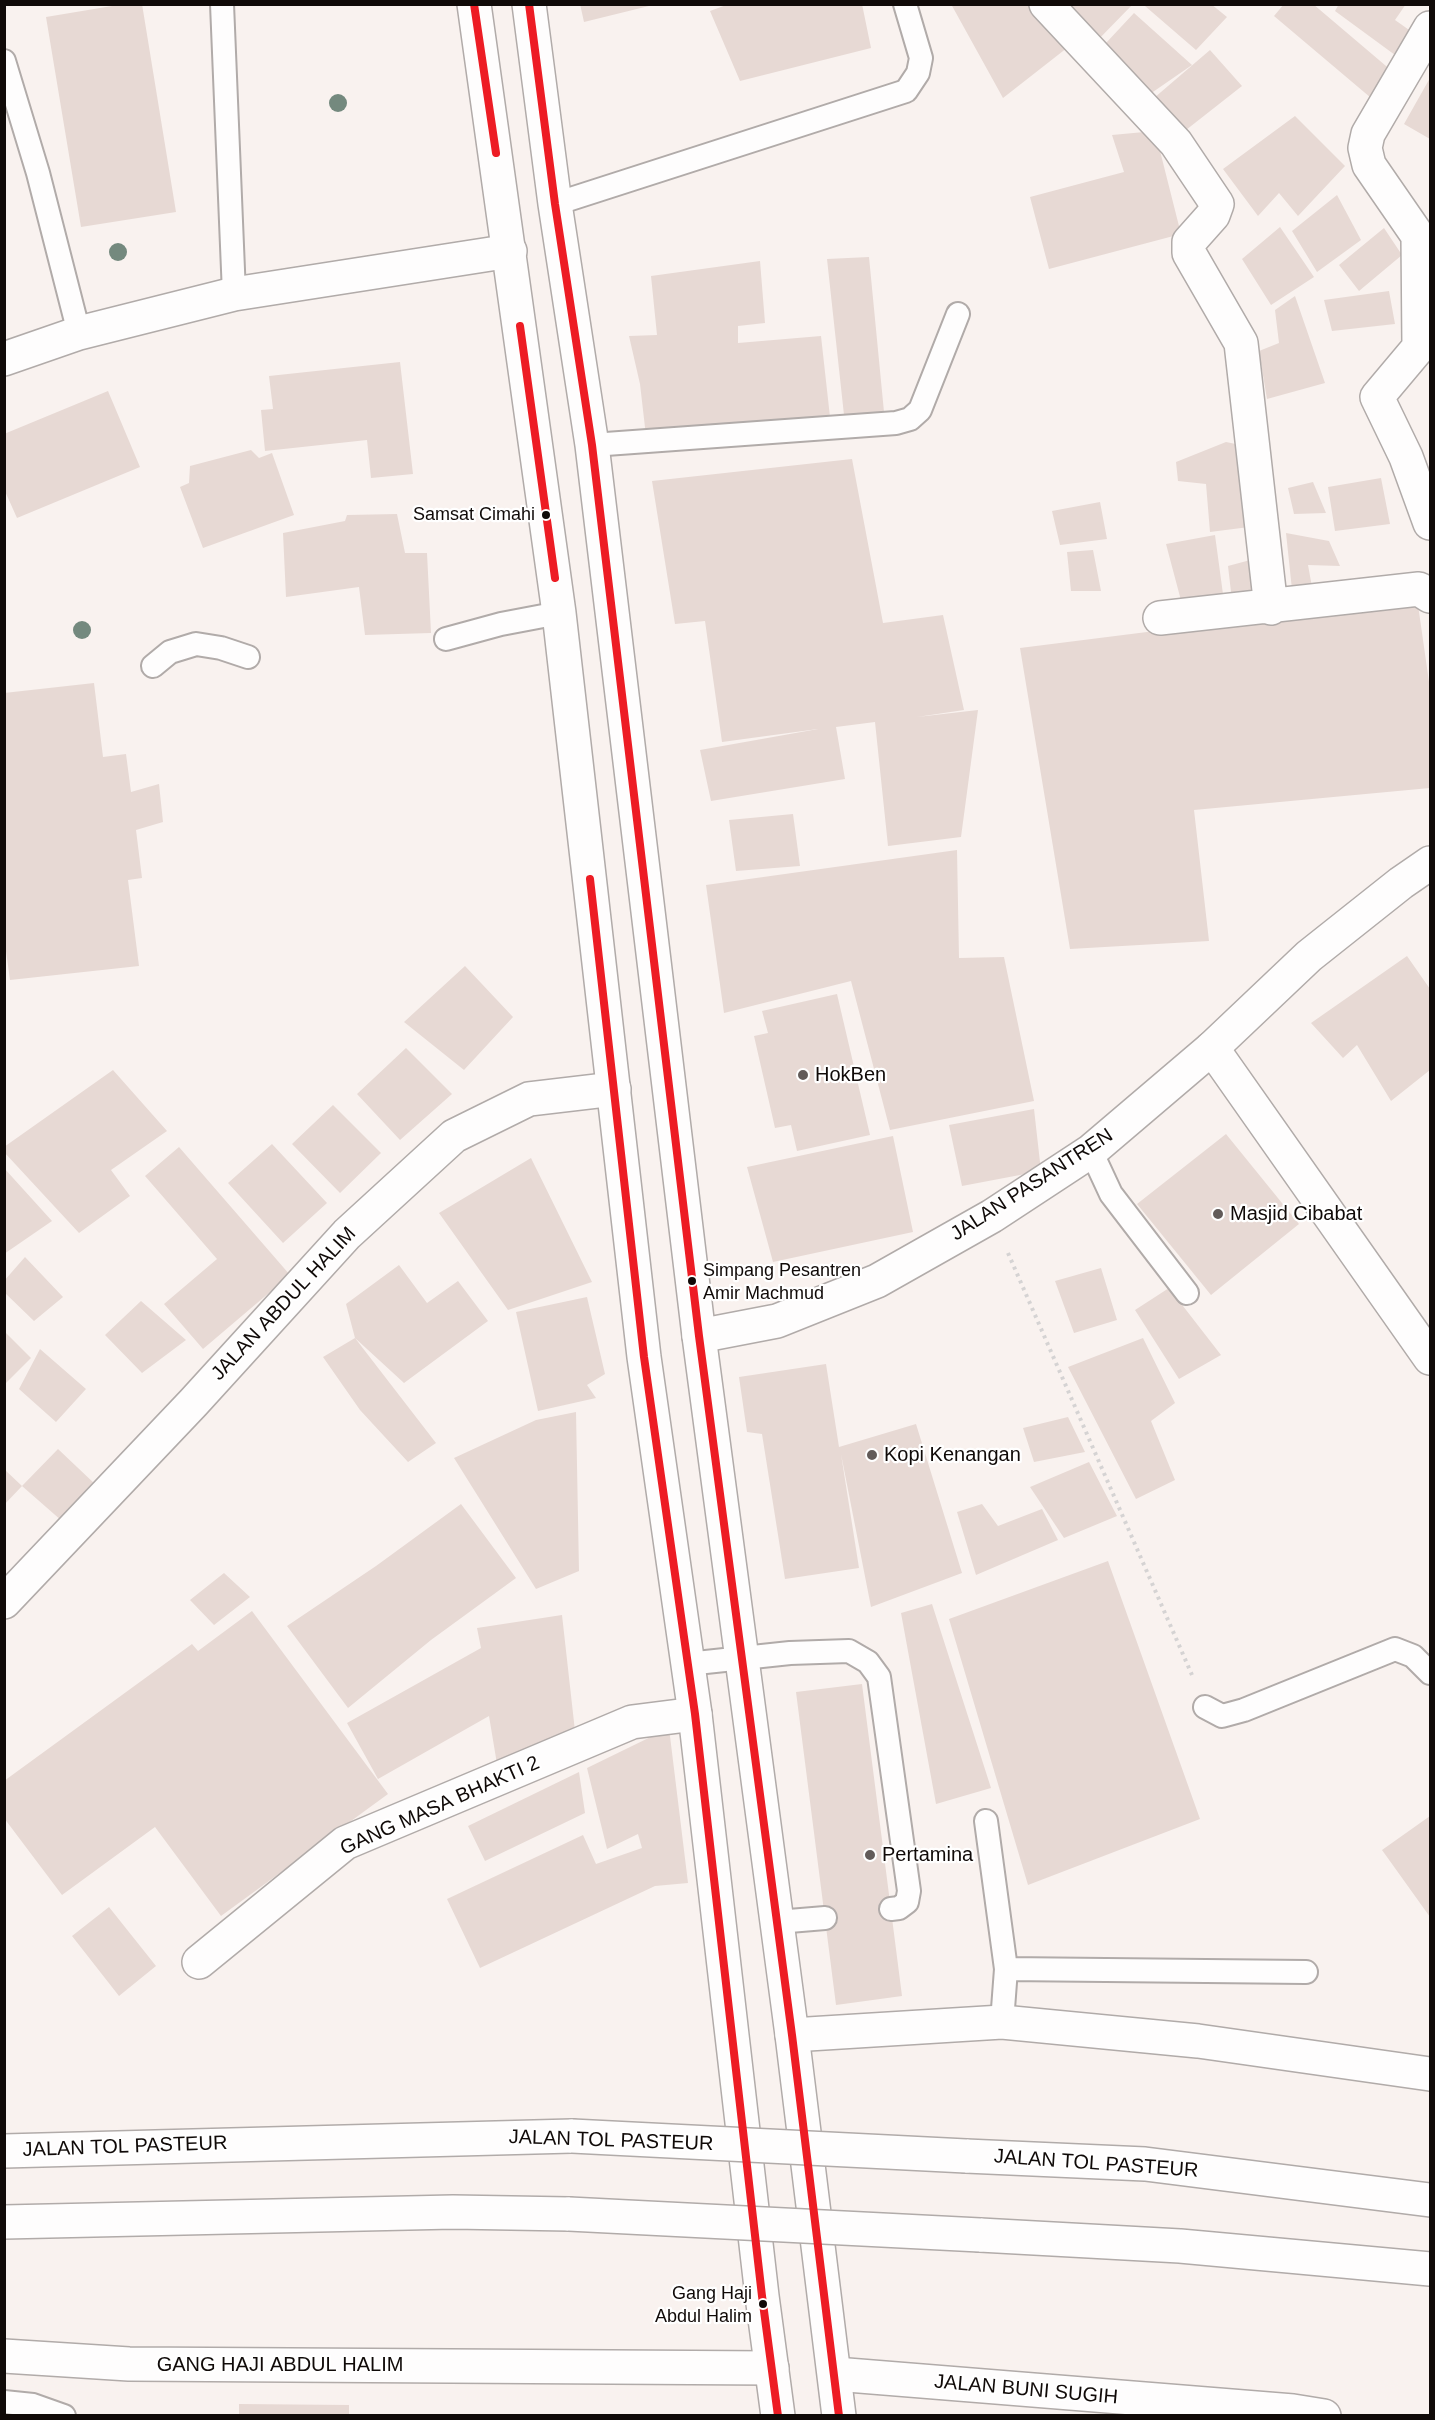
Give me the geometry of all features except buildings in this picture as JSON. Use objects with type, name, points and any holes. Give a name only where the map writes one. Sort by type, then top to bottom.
[{"type":"main road","points":[[474,4],[559,613],[644,1357],[695,1714],[778,2415]]},
{"type":"main road","points":[[529,4],[555,204],[592,445],[699,1336],[792,2035],[839,2415]]},
{"type":"main road","points":[[1046,4],[1176,143],[1216,204],[1214,215],[1189,242],[1189,253],[1241,343],[1271,608]]},
{"type":"main road","points":[[1431,28],[1368,134],[1365,148],[1369,165],[1424,231],[1419,348],[1377,397],[1406,456],[1431,523]]},
{"type":"main road","points":[[4,359],[78,333],[234,294],[510,251]]},
{"type":"main road","points":[[1160,618],[1271,608],[1419,589],[1431,596]]},
{"type":"main road","name":"JALAN PASANTREN","points":[[699,1336],[777,1321],[877,1281],[993,1216],[1091,1151],[1212,1048],[1309,956],[1401,883],[1431,863]]},
{"type":"main road","points":[[1212,1048],[1431,1358]]},
{"type":"main road","name":"JALAN ABDUL HALIM","points":[[4,1602],[193,1403],[347,1234],[454,1136],[529,1099],[614,1089]]},
{"type":"main road","name":"GANG MASA BHAKTI 2","points":[[199,1962],[345,1843],[632,1722],[695,1714]]},
{"type":"main road","points":[[792,2035],[1002,2022],[1198,2041],[1431,2074]]},
{"type":"main road","name":"JALAN TOL PASTEUR","points":[[4,2151],[572,2136],[1145,2164],[1431,2200]]},
{"type":"main road","points":[[4,2222],[453,2212],[569,2214],[1180,2246],[1431,2269]]},
{"type":"main road","name":"GANG HAJI ABDUL HALIM","points":[[4,2356],[129,2364],[772,2368]]},
{"type":"main road","name":"JALAN BUNI SUGIH","points":[[835,2374],[1303,2414]]},
{"type":"lane","points":[[222,4],[234,294]]},
{"type":"lane","points":[[555,204],[906,91],[918,73],[921,58],[905,4]]},
{"type":"lane","points":[[4,62],[38,173],[78,333]]},
{"type":"lane","points":[[592,445],[896,423],[910,418],[920,410],[958,314]]},
{"type":"lane","points":[[446,639],[501,624],[559,613]]},
{"type":"lane","points":[[153,666],[170,652],[196,644],[220,648],[248,657]]},
{"type":"lane","points":[[1091,1151],[1110,1194],[1187,1293]]},
{"type":"lane","points":[[1206,1707],[1222,1716],[1244,1710],[1395,1649],[1413,1656],[1431,1673]]},
{"type":"lane","points":[[687,1664],[790,1653],[849,1652],[868,1662],[879,1677],[909,1891],[907,1902],[891,1910]]},
{"type":"lane","points":[[986,1821],[1006,1969],[1002,2022]]},
{"type":"lane","points":[[777,1922],[825,1918]]},
{"type":"lane","points":[[1006,1969],[1305,1972]]},
{"type":"lane","points":[[4,2402],[33,2405],[64,2415]]},
{"type":"path","points":[[993,1216],[1206,1707]]},
{"type":"transit line","points":[[474,4],[496,153]]},
{"type":"transit line","points":[[529,4],[555,204],[592,445],[699,1336],[792,2035],[839,2416]]},
{"type":"transit line","points":[[520,326],[555,578]]},
{"type":"transit line","points":[[590,879],[644,1357],[695,1714],[778,2416]]},
{"type":"place","name":"Samsat Cimahi","points":[[546,515]]},
{"type":"place","name":"HokBen","points":[[803,1075]]},
{"type":"place","name":"Masjid Cibabat","points":[[1218,1214]]},
{"type":"place","name":"Simpang Pesantren Amir Machmud","points":[[692,1281]]},
{"type":"place","name":"Kopi Kenangan","points":[[872,1455]]},
{"type":"place","name":"Pertamina","points":[[870,1855]]},
{"type":"place","name":"Gang Haji Abdul Halim","points":[[763,2304]]}]
